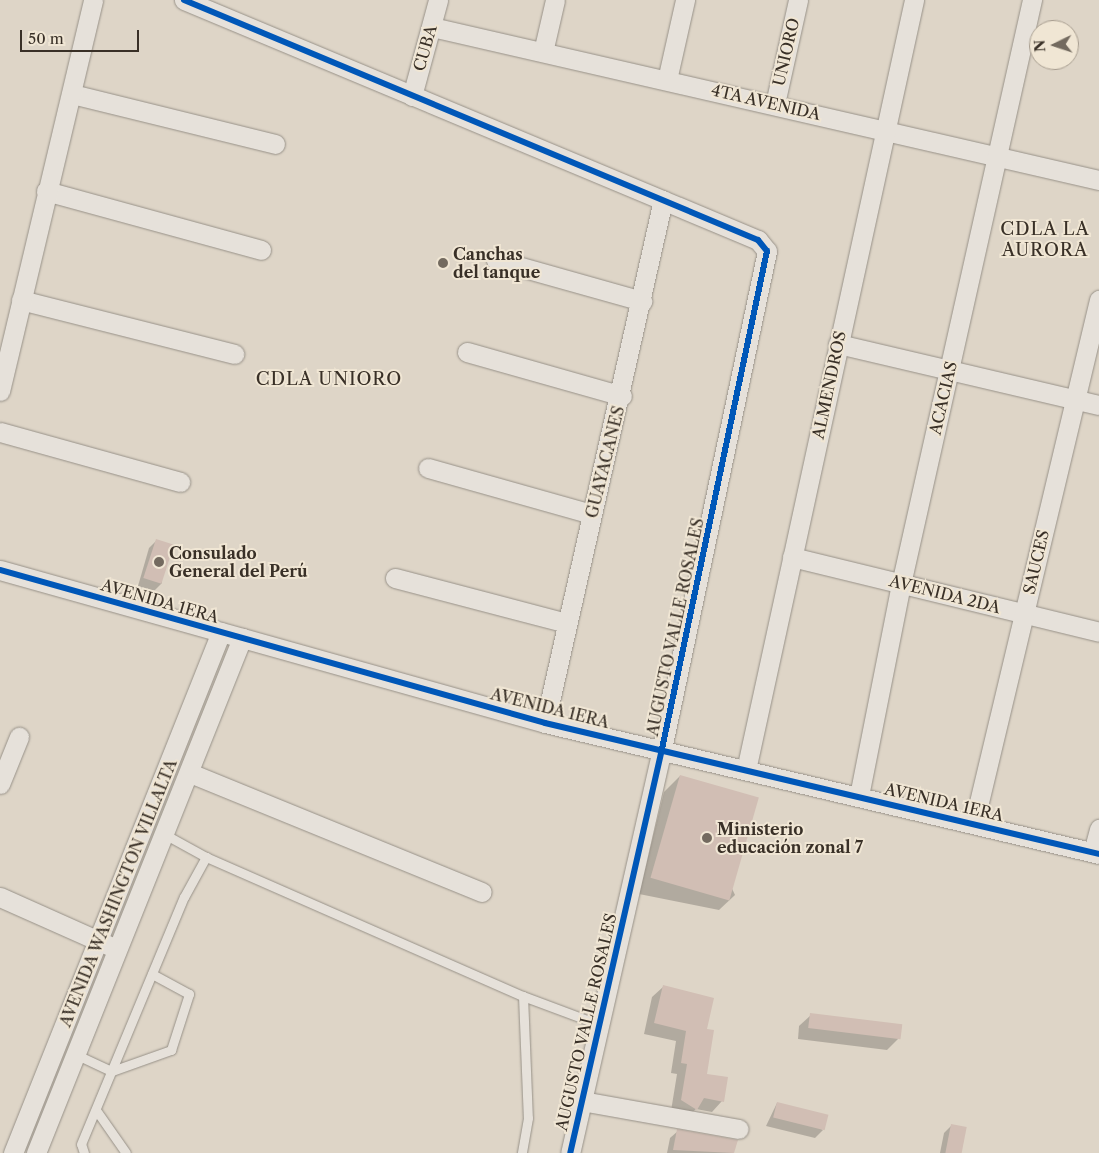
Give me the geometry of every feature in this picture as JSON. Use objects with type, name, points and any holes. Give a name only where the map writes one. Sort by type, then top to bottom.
[{"type":"street","points":[[0,391],[46,191],[72,94],[93,0]]},
{"type":"street","points":[[184,0],[663,200]]},
{"type":"street","name":"CUBA","points":[[412,96],[438,0]]},
{"type":"street","points":[[542,52],[555,0]]},
{"type":"street","points":[[667,80],[685,0]]},
{"type":"street","name":"UNIORO","points":[[774,104],[798,0]]},
{"type":"street","name":"ALMENDROS","points":[[746,770],[914,0]]},
{"type":"street","name":"ACACIAS","points":[[859,796],[901,584],[1032,0]]},
{"type":"street","name":"4TA AVENIDA","points":[[432,27],[997,154],[1099,180]]},
{"type":"street","points":[[72,94],[275,144]]},
{"type":"street","points":[[46,191],[262,250]]},
{"type":"street","name":"AUGUSTO VALLE ROSALES","points":[[570,1153],[662,749],[767,252],[758,240],[663,200]]},
{"type":"street","name":"GUAYACANES","points":[[545,723],[566,623],[622,396],[663,200]]},
{"type":"street","points":[[496,260],[642,301]]},
{"type":"street","points":[[21,300],[234,354]]},
{"type":"street","name":"SAUCES","points":[[974,823],[1099,300]]},
{"type":"street","points":[[838,344],[1099,406]]},
{"type":"street","points":[[467,352],[622,396]]},
{"type":"street","points":[[0,432],[180,482]]},
{"type":"street","points":[[428,468],[592,514]]},
{"type":"street","name":"AVENIDA 2DA","points":[[792,557],[1099,632]]},
{"type":"street","name":"AVENIDA 1ERA","points":[[0,570],[545,723],[662,749],[1096,853]]},
{"type":"street","points":[[395,578],[566,623]]},
{"type":"street","name":"AVENIDA WASHINGTON VILLALTA","points":[[13,1153],[100,942],[221,632]]},
{"type":"street","name":"AVENIDA WASHINGTON VILLALTA","points":[[36,1153],[121,950],[242,638]]},
{"type":"street","points":[[0,784],[19,737]]},
{"type":"street","points":[[190,773],[482,892]]},
{"type":"street","points":[[1096,853],[1099,828]]},
{"type":"street","points":[[0,897],[121,950]]},
{"type":"street","points":[[582,1101],[739,1129]]},
{"type":"lane","points":[[166,835],[206,857],[523,996],[598,1024]]},
{"type":"lane","points":[[84,1153],[81,1144],[152,974],[206,857]]},
{"type":"lane","points":[[77,1055],[112,1071],[172,1050],[189,994],[152,974]]},
{"type":"lane","points":[[522,1153],[528,1118],[523,996]]},
{"type":"lane","points":[[96,1110],[126,1153]]},
{"type":"building","name":"Consulado General del Perú","points":[[156,539],[174,545],[161,584],[143,578]]},
{"type":"building","name":"Ministerio educación zonal 7","points":[[680,775],[759,798],[729,900],[651,878]]},
{"type":"building","points":[[663,985],[714,998],[707,1029],[714,1030],[707,1074],[728,1077],[724,1102],[704,1098],[697,1110],[681,1100],[687,1064],[681,1063],[686,1031],[654,1023]]},
{"type":"building","points":[[810,1013],[902,1024],[900,1039],[808,1028]]},
{"type":"building","points":[[777,1102],[828,1115],[825,1130],[773,1118]]},
{"type":"building","points":[[951,1124],[967,1127],[962,1153],[945,1153]]},
{"type":"building","points":[[677,1129],[738,1140],[734,1153],[673,1150]]},
{"type":"cycle path","points":[[184,0],[758,240],[767,251],[662,749],[570,1153]]},
{"type":"cycle path","points":[[0,570],[545,723],[1099,854]]},
{"type":"place","name":"Canchas del tanque","points":[[443,263]]},
{"type":"place","name":"Consulado General del Perú","points":[[159,562]]},
{"type":"place","name":"Ministerio educación zonal 7","points":[[707,838]]},
{"type":"district","name":"CDLA LA AURORA","points":[[1045,240]]},
{"type":"district","name":"CDLA UNIORO","points":[[329,379]]}]
